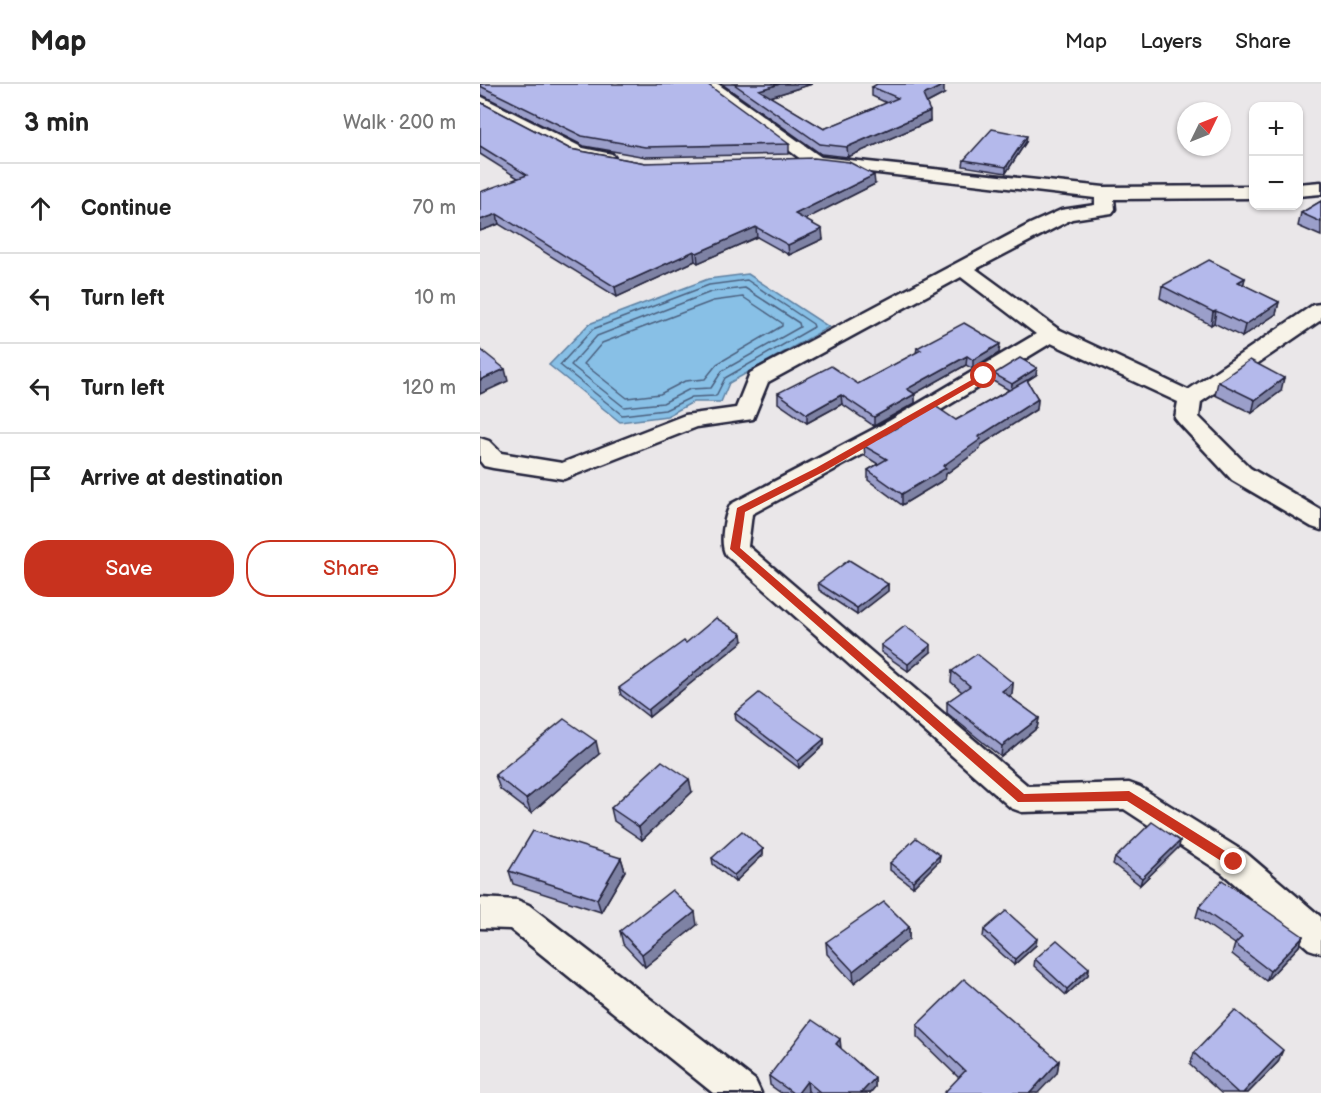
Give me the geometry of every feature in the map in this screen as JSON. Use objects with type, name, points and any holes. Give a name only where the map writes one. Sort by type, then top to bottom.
[{"type":"street","points":[[707,84],[815,161]]},
{"type":"street","points":[[480,101],[578,153],[623,161]]},
{"type":"street","points":[[781,162],[815,161],[1104,194],[1249,192]]},
{"type":"street","points":[[480,446],[493,460],[564,471],[693,420],[745,414],[758,378],[1037,228],[1068,214],[1105,209],[1104,194]]},
{"type":"street","points":[[962,268],[1050,334],[1190,399]]},
{"type":"street","points":[[1321,310],[1190,399],[1187,418],[1241,474],[1321,520]]},
{"type":"street","points":[[1050,334],[984,376],[840,458],[740,510],[735,549],[1022,799],[1129,796],[1234,862],[1321,938]]},
{"type":"street","points":[[480,913],[517,915],[742,1093]]},
{"type":"water","points":[[748,274],[829,327],[729,383],[721,402],[693,402],[667,416],[620,422],[549,365],[589,324],[708,279]]},
{"type":"building","points":[[480,84],[707,84],[789,144],[645,147],[582,136]]},
{"type":"building","points":[[734,84],[780,84],[759,90],[824,129],[898,98],[872,87],[877,84],[944,85],[923,95],[930,111],[847,147],[820,144]]},
{"type":"building","points":[[480,102],[570,149],[645,163],[814,158],[849,162],[874,175],[795,214],[822,229],[788,245],[756,227],[697,253],[694,251],[615,287],[497,214],[480,220],[480,192],[527,175],[480,146]]},
{"type":"building","points":[[992,129],[1027,136],[1006,167],[964,160]]},
{"type":"building","points":[[1321,201],[1321,222],[1301,213]]},
{"type":"building","points":[[1209,260],[1245,278],[1238,282],[1279,302],[1245,325],[1216,311],[1213,312],[1162,286]]},
{"type":"building","points":[[964,323],[1000,344],[973,360],[967,356],[907,389],[915,394],[874,417],[841,395],[807,414],[778,393],[831,366],[858,384],[921,350],[917,348]]},
{"type":"building","points":[[480,349],[505,369],[480,380]]},
{"type":"building","points":[[1020,358],[1037,368],[1012,384],[994,374]]},
{"type":"building","points":[[1250,360],[1284,378],[1255,400],[1218,382]]},
{"type":"building","points":[[1027,380],[1038,399],[978,437],[981,439],[943,466],[946,468],[902,494],[868,470],[887,459],[864,446],[935,406],[956,420]]},
{"type":"building","points":[[849,560],[888,584],[857,608],[818,583]]},
{"type":"building","points":[[716,618],[742,634],[648,710],[619,688],[684,641],[686,643]]},
{"type":"building","points":[[905,626],[931,645],[908,664],[881,645]]},
{"type":"building","points":[[977,654],[1013,683],[1002,691],[1039,718],[1002,746],[947,702],[970,686],[952,671]]},
{"type":"building","points":[[759,693],[824,739],[798,761],[735,713]]},
{"type":"building","points":[[564,719],[596,741],[526,799],[495,775]]},
{"type":"building","points":[[662,761],[689,779],[639,827],[611,808]]},
{"type":"building","points":[[1152,822],[1180,841],[1142,878],[1115,858]]},
{"type":"building","points":[[533,831],[621,858],[597,899],[509,871]]},
{"type":"building","points":[[742,831],[763,849],[734,875],[712,858]]},
{"type":"building","points":[[916,838],[940,855],[913,881],[890,863]]},
{"type":"building","points":[[1222,880],[1303,936],[1270,971],[1235,944],[1242,937],[1199,907]]},
{"type":"building","points":[[672,890],[695,912],[642,954],[620,931]]},
{"type":"building","points":[[884,902],[909,927],[853,971],[826,942]]},
{"type":"building","points":[[1006,911],[1037,939],[1015,959],[984,930]]},
{"type":"building","points":[[1057,940],[1089,968],[1067,989],[1035,959]]},
{"type":"building","points":[[964,979],[1059,1061],[1030,1093],[944,1093],[965,1071],[917,1025]]},
{"type":"building","points":[[1235,1010],[1283,1050],[1243,1093],[1238,1093],[1194,1053]]},
{"type":"building","points":[[812,1020],[840,1039],[836,1044],[875,1078],[861,1093],[821,1093],[807,1081],[798,1093],[793,1093],[769,1076]]},
{"type":"route","points":[[984,376],[820,470],[740,510],[735,549],[1022,799],[1129,796],[1234,862]]}]
